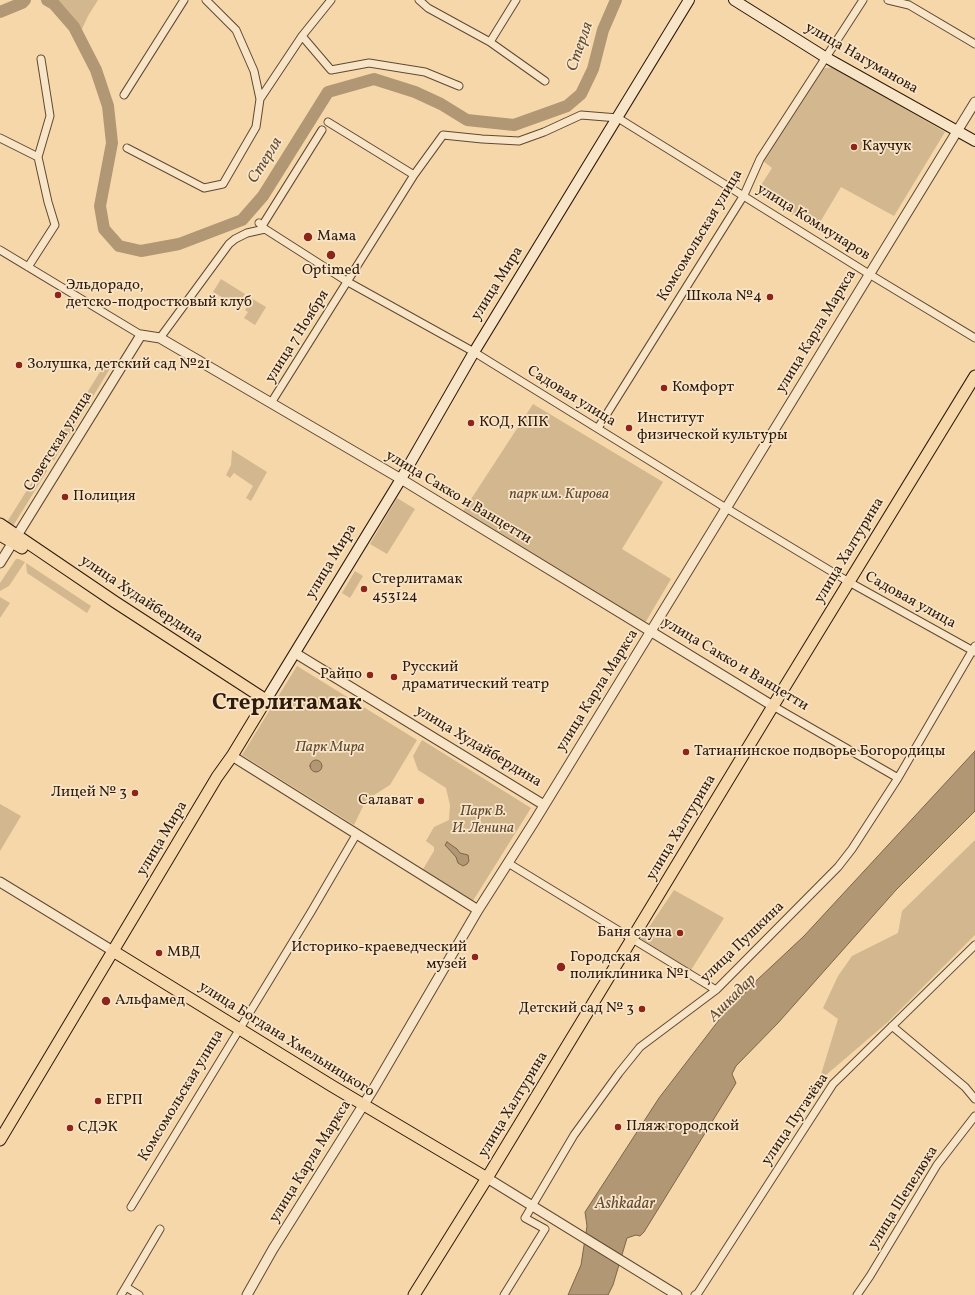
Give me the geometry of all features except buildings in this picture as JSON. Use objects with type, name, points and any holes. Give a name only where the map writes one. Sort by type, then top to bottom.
[{"type":"main road","name":"улица Мира","points":[[0,1140],[217,777],[232,756],[401,479],[474,352],[689,0]]},
{"type":"main road","name":"улица Нагуманова","points":[[734,0],[825,57],[975,141]]},
{"type":"main road","name":"улица Халтурина","points":[[414,1295],[487,1178],[772,706],[975,376]]},
{"type":"main road","name":"улица Худайбердина","points":[[0,524],[15,539],[127,610],[264,702]]},
{"type":"main road","name":"улица Худайбердина","points":[[0,535],[15,539]]},
{"type":"main road","name":"улица Богдана Хмельницкого","points":[[113,951],[364,1106],[487,1178]]},
{"type":"street","points":[[124,95],[184,0]]},
{"type":"street","points":[[127,148],[204,188],[223,184],[256,127],[260,99],[254,71],[236,30],[206,0]]},
{"type":"street","points":[[260,99],[302,36],[331,0]]},
{"type":"street","points":[[419,0],[428,8],[490,42],[545,82]]},
{"type":"street","points":[[490,42],[516,0]]},
{"type":"street","name":"Комсомольская улица","points":[[598,428],[744,195],[760,159],[863,0]]},
{"type":"street","points":[[888,0],[909,5],[975,44]]},
{"type":"street","points":[[302,36],[331,70],[369,63],[425,72],[459,86]]},
{"type":"street","points":[[28,267],[55,225],[48,202],[38,157],[50,116],[41,59]]},
{"type":"street","name":"улица Карла Маркса","points":[[247,1295],[273,1249],[364,1106],[478,910],[544,805],[975,102]]},
{"type":"street","name":"улица 7 Ноября","points":[[271,403],[414,175],[443,135],[519,141],[544,132],[581,115],[618,118]]},
{"type":"street","name":"улица Коммунаров","points":[[618,118],[975,338]]},
{"type":"street","points":[[328,122],[414,175]]},
{"type":"street","points":[[160,338],[229,244],[262,226],[322,130]]},
{"type":"street","points":[[0,138],[38,157]]},
{"type":"street","name":"Садовая улица","points":[[262,226],[348,282],[474,352],[726,508],[849,582],[974,650]]},
{"type":"street","name":"улица Сакко и Ванцетти","points":[[0,250],[141,335],[160,338],[401,479],[651,630],[772,706],[898,778]]},
{"type":"street","name":"Советская улица","points":[[0,563],[141,335]]},
{"type":"street","name":"улица Пушкина","points":[[504,1295],[545,1229],[526,1218],[574,1135],[619,1073],[640,1047],[716,990],[838,867],[852,849],[898,778],[974,650]]},
{"type":"street","name":"улица Худайбердина","points":[[295,653],[544,805]]},
{"type":"street","points":[[232,756],[478,910]]},
{"type":"street","name":"Комсомольская улица","points":[[131,1207],[238,1029],[311,912],[356,835]]},
{"type":"street","points":[[508,863],[716,990]]},
{"type":"street","name":"улица Богдана Хмельницкого","points":[[0,882],[113,951]]},
{"type":"street","name":"улица Пугачёва","points":[[695,1295],[833,1084],[975,945]]},
{"type":"street","points":[[892,1026],[965,1087],[975,1099]]},
{"type":"street","name":"улица Шепелюка","points":[[857,1295],[874,1270],[937,1165],[975,1116]]},
{"type":"street","name":"улица Богдана Хмельницкого","points":[[487,1178],[677,1295]]},
{"type":"street","points":[[121,1295],[160,1229]]},
{"type":"street","points":[[126,1287],[140,1295]]},
{"type":"green space","points":[[53,0],[98,0],[81,31]]},
{"type":"green space","name":"Каучук","points":[[833,67],[945,132],[894,216],[841,187],[816,229],[756,193],[772,168],[763,161],[819,69]]},
{"type":"green space","points":[[221,279],[245,294],[237,306],[213,292]]},
{"type":"green space","points":[[246,295],[266,307],[255,325],[244,318],[248,312],[245,310],[249,304],[243,300]]},
{"type":"green space","points":[[108,359],[114,362],[54,460],[51,461],[46,459]]},
{"type":"green space","name":"парк им. Кирова","points":[[533,404],[663,482],[622,549],[671,579],[645,623],[462,513]]},
{"type":"green space","points":[[232,450],[267,472],[251,501],[246,498],[253,486],[234,473],[230,478],[226,475],[231,465]]},
{"type":"green space","points":[[44,463],[47,466],[47,471],[13,526],[7,522]]},
{"type":"green space","points":[[397,498],[415,509],[387,554],[370,544]]},
{"type":"green space","points":[[16,559],[25,562],[9,586],[0,591],[0,583]]},
{"type":"green space","points":[[26,563],[91,606],[87,613],[27,573]]},
{"type":"green space","points":[[355,571],[363,576],[350,598],[342,593]]},
{"type":"green space","points":[[0,597],[10,603],[0,618]]},
{"type":"green space","name":"Парк Мира","points":[[297,666],[417,740],[390,785],[366,800],[354,825],[242,755]]},
{"type":"green space","name":"Парк В. И. Ленина","points":[[422,740],[531,808],[471,904],[420,874],[434,851],[434,847],[426,841],[434,827],[449,820],[450,805],[446,788],[418,770],[413,756]]},
{"type":"green space","points":[[0,804],[21,816],[0,851]]},
{"type":"green space","points":[[975,840],[975,935],[888,1022],[819,1081],[838,1019],[823,1008],[838,976],[852,956],[898,933],[902,911]]},
{"type":"green space","points":[[674,890],[724,918],[691,970],[641,939]]},
{"type":"water","name":"Ashkadar","points":[[975,751],[975,811],[896,890],[778,1023],[736,1066],[732,1074],[736,1083],[644,1232],[640,1236],[636,1235],[627,1238],[613,1285],[608,1295],[568,1295],[581,1265],[587,1226],[585,1212],[659,1098],[732,1003],[744,994],[804,936]]},
{"type":"water","points":[[316,760],[320,762],[322,766],[320,770],[316,772],[312,770],[310,766],[312,762]]},
{"type":"water","points":[[447,842],[460,853],[468,855],[469,861],[467,864],[463,866],[458,863],[456,857],[445,845]]},
{"type":"waterway","name":"Стерля","points":[[0,12],[22,3],[25,0]]},
{"type":"waterway","name":"Стерля","points":[[47,0],[54,4],[74,27],[96,70],[108,106],[112,143],[100,206],[104,229],[119,246],[141,251],[179,244],[242,220],[263,196],[328,92],[374,79],[415,92],[441,104],[467,120],[514,125],[567,106],[581,94],[593,69],[603,30],[616,0]]},
{"type":"place","name":"Каучук","points":[[854,147]]},
{"type":"place","name":"Мама","points":[[308,237]]},
{"type":"place","name":"Optimed","points":[[331,255]]},
{"type":"place","name":"Эльдорадо, детско-подростковый клуб","points":[[58,295]]},
{"type":"place","name":"Школа №4","points":[[770,297]]},
{"type":"place","name":"Золушка, детский сад №21","points":[[19,365]]},
{"type":"place","name":"Комфорт","points":[[664,388]]},
{"type":"place","name":"КОД, КПК","points":[[471,423]]},
{"type":"place","name":"Институт физической культуры","points":[[629,428]]},
{"type":"place","name":"Полиция","points":[[65,497]]},
{"type":"place","name":"Стерлитамак 453124","points":[[364,589]]},
{"type":"place","name":"Райпо","points":[[370,675]]},
{"type":"place","name":"Русский драматический театр","points":[[394,677]]},
{"type":"place","name":"Татианинское подворье Богородицы","points":[[686,752]]},
{"type":"place","name":"Лицей № 3","points":[[135,793]]},
{"type":"place","name":"Салават","points":[[421,801]]},
{"type":"place","name":"Баня сауна","points":[[680,933]]},
{"type":"place","name":"МВД","points":[[159,953]]},
{"type":"place","name":"Историко-краеведческий музей","points":[[475,957]]},
{"type":"place","name":"Городская поликлиника №1","points":[[561,967]]},
{"type":"place","name":"Альфамед","points":[[106,1001]]},
{"type":"place","name":"Детский сад № 3","points":[[642,1009]]},
{"type":"place","name":"ЕГРП","points":[[98,1101]]},
{"type":"place","name":"Пляж городской","points":[[618,1127]]},
{"type":"place","name":"СДЭК","points":[[70,1128]]},
{"type":"district","name":"Стерлитамак","points":[[287,705]]},
{"type":"water label","name":"Ашкадар","points":[[733,999]]}]
